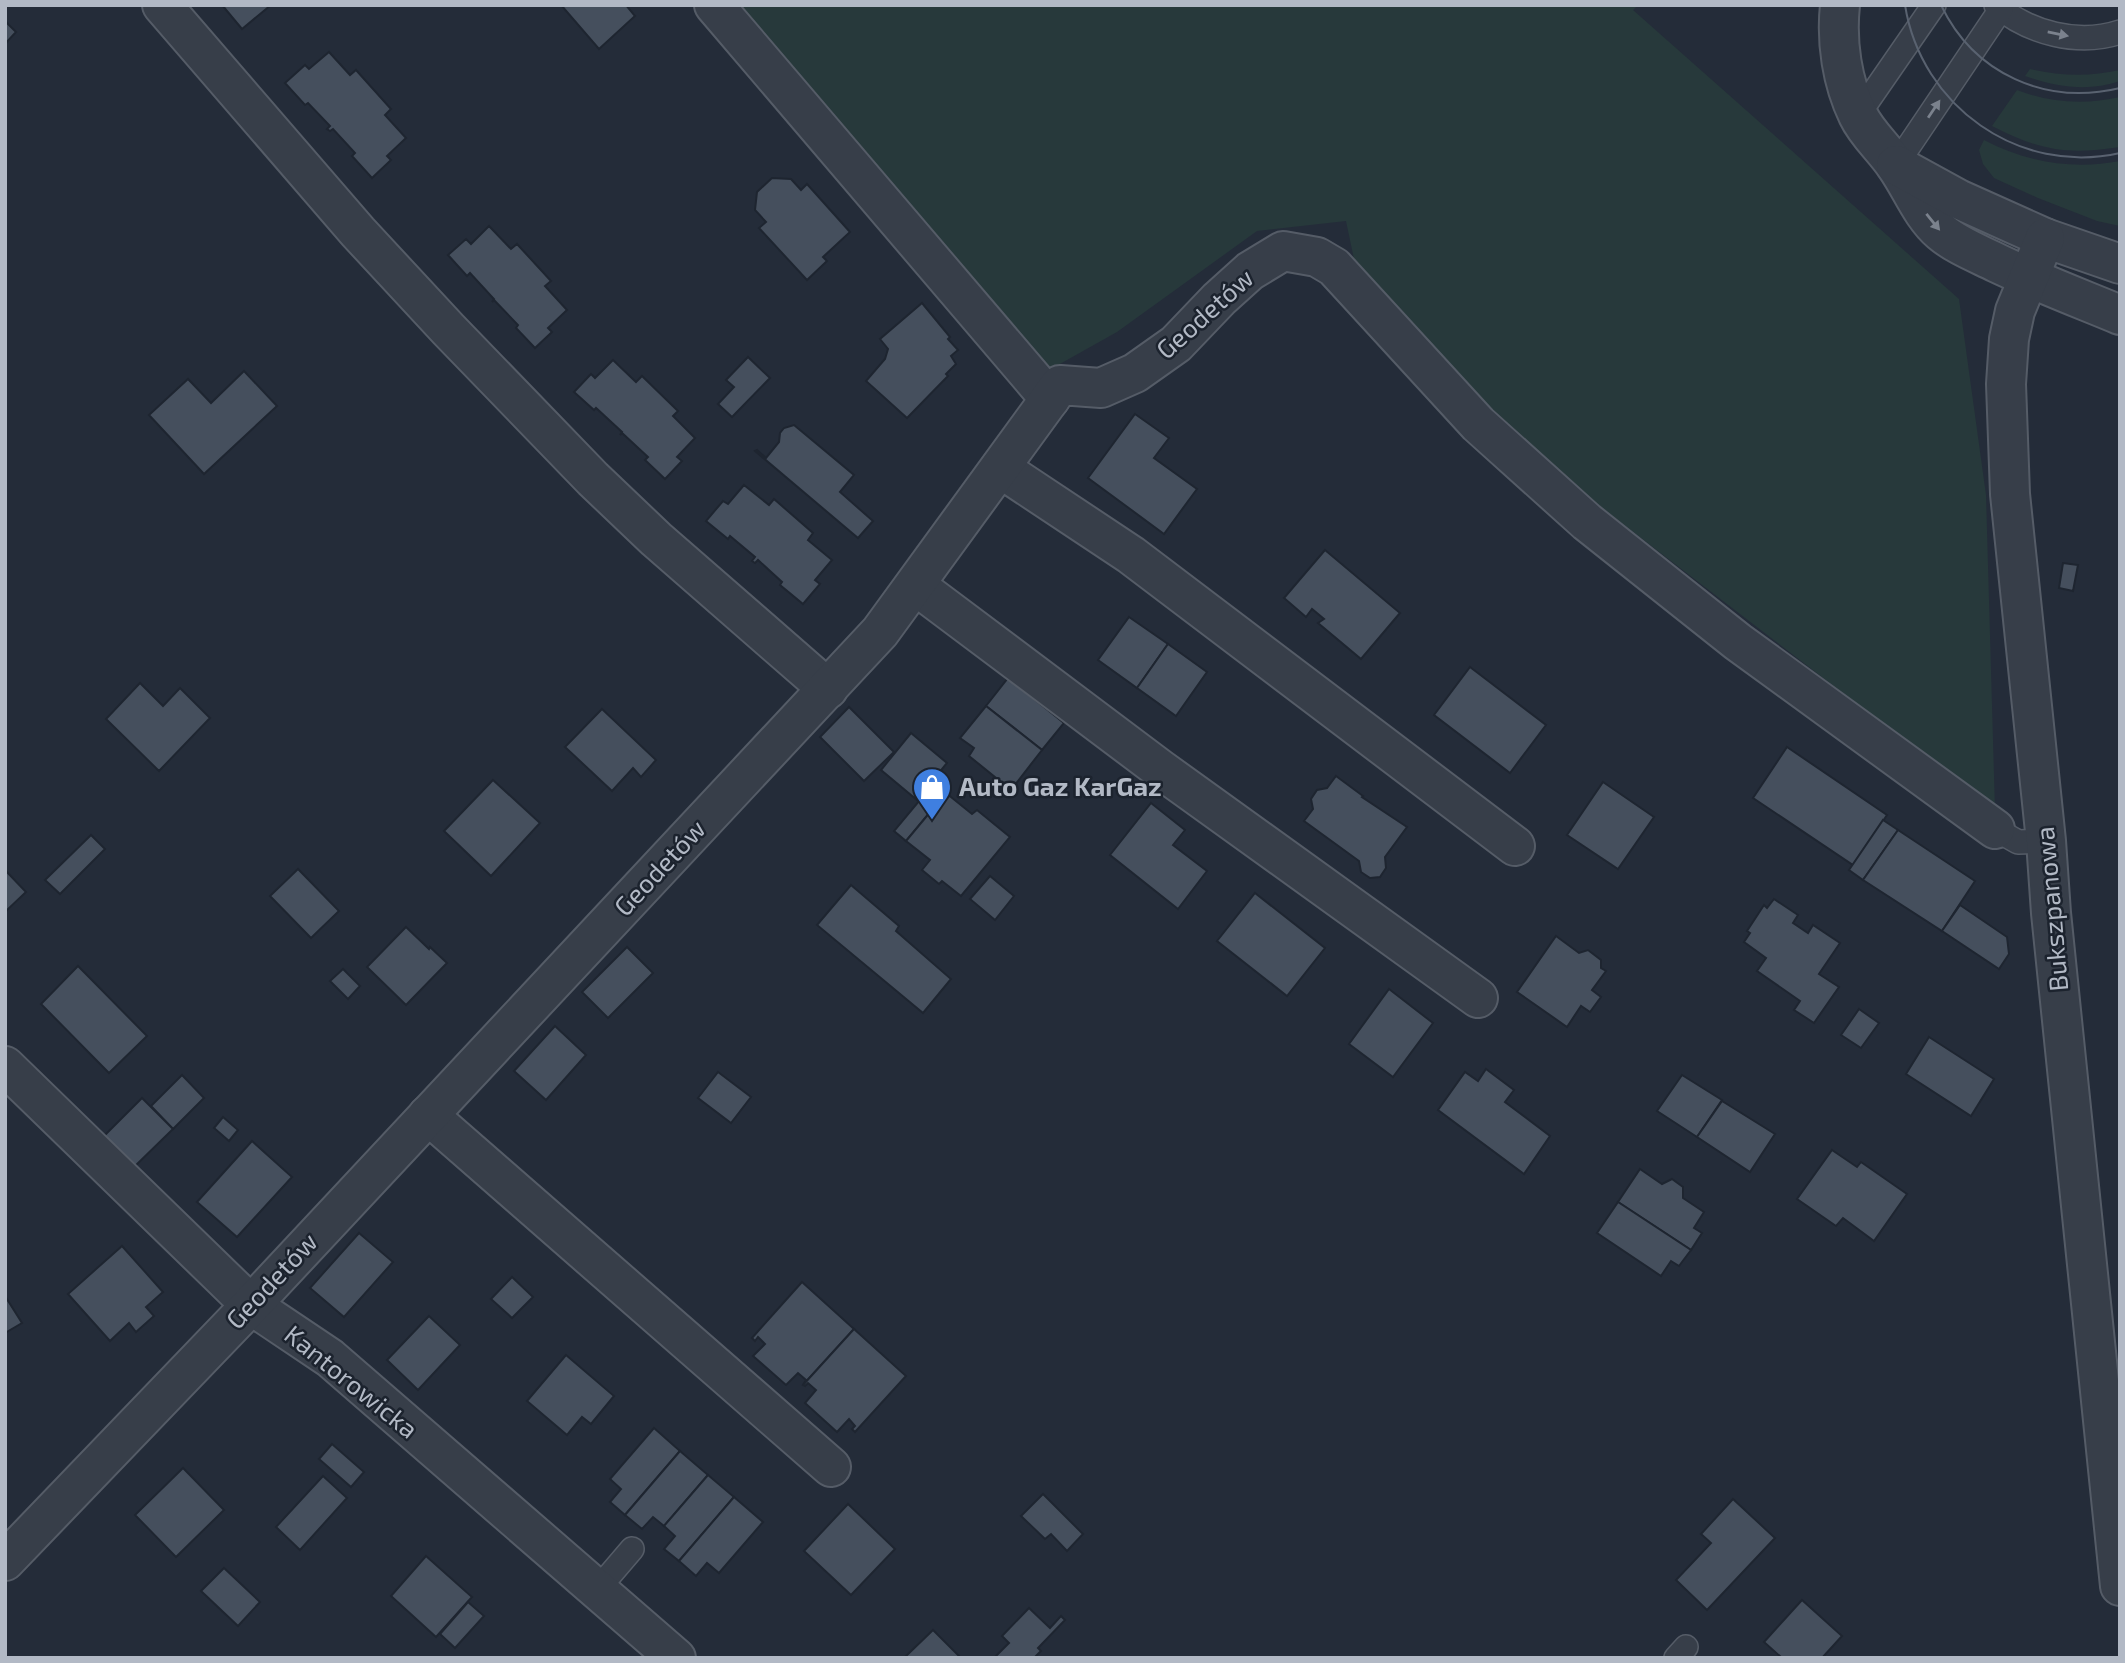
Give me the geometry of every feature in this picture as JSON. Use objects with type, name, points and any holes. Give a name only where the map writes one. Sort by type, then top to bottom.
[{"type":"street","points":[[162,5],[358,232],[593,479],[656,539],[828,689]]},
{"type":"street","points":[[714,5],[1050,398]]},
{"type":"street","points":[[1840,5],[1839,38],[1843,72],[1858,115],[1875,141],[1896,165],[1919,205],[1940,232],[1974,252],[2028,277],[2120,315]]},
{"type":"street","points":[[1896,165],[1958,199],[2045,238],[2120,264]]},
{"type":"street","name":"Bukszpanowa","points":[[2045,238],[2015,311],[2009,339],[2006,384],[2010,494],[2120,1586]]},
{"type":"street","name":"Geodetów","points":[[5,1561],[251,1305],[880,632],[1060,385],[1101,388],[1135,373],[1176,344],[1250,271],[1283,251],[1317,257],[1334,267],[1478,424],[1587,522],[1738,642],[1994,829]]},
{"type":"street","points":[[1000,468],[1131,555],[1515,846]]},
{"type":"street","points":[[915,585],[1160,769],[1478,998]]},
{"type":"street","name":"Kantorowicka","points":[[5,1066],[251,1305],[330,1358],[676,1658]]},
{"type":"street","points":[[428,1115],[831,1467]]},
{"type":"lane","points":[[1858,115],[1934,5]]},
{"type":"lane","points":[[1896,165],[1999,7],[2040,31],[2073,37],[2099,37],[2120,32]]},
{"type":"lane","points":[[1994,829],[2018,842],[2046,841]]},
{"type":"lane","points":[[597,1590],[632,1549]]},
{"type":"shaded area","points":[[726,5],[1638,5],[1633,10],[1959,299],[1986,495],[1995,810],[1533,455],[1358,278],[1346,221],[1257,231],[1117,332],[1042,374]]},
{"type":"shaded area","points":[[2030,69],[2075,75],[2120,70],[2120,81],[2084,87],[2060,85],[2025,76]]},
{"type":"shaded area","points":[[2017,90],[2042,98],[2068,101],[2120,97],[2120,147],[2086,151],[2056,149],[2028,142],[1992,126]]},
{"type":"shaded area","points":[[1984,140],[2016,154],[2050,162],[2085,165],[2120,161],[2120,226],[2097,221],[1994,178],[1983,164],[1979,150]]},
{"type":"building","points":[[222,5],[271,5],[242,29]]},
{"type":"building","points":[[561,5],[626,5],[635,16],[599,49]]},
{"type":"building","points":[[5,21],[16,32],[5,44]]},
{"type":"building","points":[[329,52],[350,75],[356,70],[391,109],[385,115],[406,138],[387,156],[391,160],[372,178],[352,156],[355,153],[333,129],[327,129],[330,126],[285,83],[305,65],[309,69]]},
{"type":"building","points":[[772,178],[791,179],[801,190],[807,184],[850,232],[823,257],[827,261],[807,280],[759,228],[766,222],[755,210],[757,192]]},
{"type":"building","points":[[489,226],[511,249],[517,244],[551,281],[545,286],[567,310],[548,328],[552,332],[535,348],[516,328],[518,325],[494,300],[492,302],[494,299],[470,273],[467,276],[448,255],[466,239],[471,244]]},
{"type":"building","points":[[922,303],[958,350],[951,356],[956,364],[946,374],[948,376],[907,418],[866,381],[885,359],[888,349],[880,339]]},
{"type":"building","points":[[748,357],[770,378],[732,417],[718,404],[734,387],[726,380]]},
{"type":"building","points":[[613,360],[636,382],[642,376],[678,411],[673,416],[695,438],[677,457],[682,461],[665,479],[645,460],[648,457],[622,433],[620,435],[622,432],[574,392],[591,374],[595,378]]},
{"type":"building","points":[[244,371],[277,406],[204,474],[149,415],[188,379],[211,403]]},
{"type":"building","points":[[1135,414],[1169,438],[1154,458],[1197,489],[1164,534],[1088,478]]},
{"type":"building","points":[[794,425],[854,475],[840,492],[873,521],[858,538],[755,451],[766,458],[779,442],[784,428]]},
{"type":"building","points":[[744,485],[769,505],[774,499],[813,533],[808,540],[832,560],[815,580],[820,584],[803,604],[780,585],[782,582],[758,560],[755,563],[752,561],[755,557],[730,536],[728,539],[706,521],[723,501],[728,504]]},
{"type":"building","points":[[1325,550],[1400,613],[1361,659],[1318,623],[1324,619],[1312,609],[1306,617],[1284,598]]},
{"type":"building","points":[[2063,563],[2078,565],[2073,591],[2059,588]]},
{"type":"building","points":[[1129,617],[1168,644],[1137,688],[1098,660]]},
{"type":"building","points":[[1168,644],[1207,672],[1176,716],[1137,688]]},
{"type":"building","points":[[1470,667],[1546,725],[1510,773],[1434,715]]},
{"type":"building","points":[[1008,678],[1064,723],[1042,750],[986,706]]},
{"type":"building","points":[[140,683],[163,706],[180,688],[210,718],[159,771],[106,719]]},
{"type":"building","points":[[986,706],[1042,750],[1011,790],[969,756],[974,748],[960,738]]},
{"type":"building","points":[[849,707],[894,752],[864,781],[820,737]]},
{"type":"building","points":[[602,709],[656,760],[641,777],[633,768],[612,791],[565,747]]},
{"type":"building","points":[[911,733],[947,763],[917,800],[881,770]]},
{"type":"building","points":[[1787,747],[1887,815],[1853,865],[1753,798]]},
{"type":"building","points":[[1336,776],[1407,827],[1385,857],[1386,868],[1380,877],[1370,878],[1361,872],[1359,861],[1304,821],[1313,809],[1311,799],[1317,790],[1327,788]]},
{"type":"building","points":[[493,780],[540,823],[491,876],[444,831]]},
{"type":"building","points":[[1603,782],[1654,817],[1618,869],[1567,835]]},
{"type":"building","points":[[934,783],[946,793],[906,841],[894,831]]},
{"type":"building","points":[[946,793],[972,814],[977,810],[1010,837],[961,896],[942,881],[939,884],[922,870],[930,860],[906,841]]},
{"type":"building","points":[[1151,803],[1185,830],[1173,845],[1207,871],[1178,909],[1110,855]]},
{"type":"building","points":[[1883,820],[1898,830],[1863,880],[1849,870]]},
{"type":"building","points":[[1898,830],[1975,881],[1942,931],[1863,880]]},
{"type":"building","points":[[91,835],[105,849],[60,894],[45,880]]},
{"type":"building","points":[[298,869],[339,911],[311,938],[270,896]]},
{"type":"building","points":[[5,870],[26,892],[5,912]]},
{"type":"building","points":[[990,876],[1014,896],[995,920],[970,899]]},
{"type":"building","points":[[851,885],[899,926],[896,931],[951,979],[923,1013],[817,925]]},
{"type":"building","points":[[1255,893],[1325,948],[1287,996],[1217,941]]},
{"type":"building","points":[[1774,899],[1798,915],[1793,923],[1808,933],[1813,925],[1840,943],[1819,974],[1839,987],[1814,1023],[1794,1010],[1800,1001],[1757,971],[1766,958],[1744,942],[1750,933],[1747,931],[1764,905],[1767,908]]},
{"type":"building","points":[[1960,905],[2007,937],[2009,954],[1999,969],[1942,931]]},
{"type":"building","points":[[406,927],[447,963],[406,1005],[367,967]]},
{"type":"building","points":[[1556,936],[1579,953],[1588,950],[1601,960],[1601,968],[1606,971],[1592,990],[1601,997],[1590,1012],[1581,1006],[1567,1027],[1517,992]]},
{"type":"building","points":[[627,947],[653,973],[608,1018],[582,992]]},
{"type":"building","points":[[78,966],[147,1036],[109,1073],[41,1004]]},
{"type":"building","points":[[343,969],[360,986],[348,999],[330,981]]},
{"type":"building","points":[[1389,989],[1433,1023],[1393,1077],[1349,1044]]},
{"type":"building","points":[[1859,1009],[1879,1023],[1861,1048],[1841,1035]]},
{"type":"building","points":[[555,1026],[586,1055],[546,1100],[514,1071]]},
{"type":"building","points":[[1929,1037],[1994,1079],[1971,1116],[1906,1074]]},
{"type":"building","points":[[1486,1069],[1514,1090],[1505,1102],[1550,1136],[1524,1174],[1438,1110],[1465,1072],[1478,1081]]},
{"type":"building","points":[[718,1072],[751,1097],[731,1123],[698,1098]]},
{"type":"building","points":[[182,1075],[204,1098],[173,1129],[151,1106]]},
{"type":"building","points":[[1682,1075],[1722,1100],[1697,1137],[1657,1111]]},
{"type":"building","points":[[142,1098],[173,1129],[132,1169],[101,1139]]},
{"type":"building","points":[[1722,1101],[1775,1134],[1750,1172],[1697,1137]]},
{"type":"building","points":[[223,1117],[238,1130],[229,1141],[214,1128]]},
{"type":"building","points":[[252,1141],[292,1177],[237,1237],[197,1202]]},
{"type":"building","points":[[1832,1150],[1857,1167],[1861,1162],[1907,1194],[1874,1241],[1843,1218],[1836,1226],[1797,1199]]},
{"type":"building","points":[[1640,1169],[1662,1184],[1672,1179],[1683,1187],[1683,1198],[1704,1212],[1694,1228],[1702,1233],[1691,1250],[1618,1202]]},
{"type":"building","points":[[1618,1202],[1691,1250],[1679,1266],[1671,1261],[1661,1276],[1597,1233]]},
{"type":"building","points":[[359,1233],[393,1262],[344,1317],[310,1288]]},
{"type":"building","points":[[122,1246],[163,1292],[146,1307],[154,1316],[136,1332],[129,1323],[110,1341],[68,1294]]},
{"type":"building","points":[[512,1277],[533,1297],[512,1318],[491,1299]]},
{"type":"building","points":[[802,1282],[854,1329],[803,1385],[806,1380],[798,1373],[786,1385],[753,1356],[765,1344],[758,1337],[755,1341],[752,1338]]},
{"type":"building","points":[[5,1296],[22,1323],[5,1333]]},
{"type":"building","points":[[429,1316],[460,1345],[418,1390],[387,1360]]},
{"type":"building","points":[[854,1329],[906,1376],[855,1432],[852,1429],[855,1426],[849,1419],[837,1432],[805,1403],[816,1390],[808,1383],[803,1385]]},
{"type":"building","points":[[566,1355],[614,1396],[591,1424],[582,1417],[567,1435],[527,1401]]},
{"type":"building","points":[[654,1428],[680,1451],[625,1515],[610,1502],[621,1489],[610,1479]]},
{"type":"building","points":[[332,1444],[364,1472],[351,1487],[319,1459]]},
{"type":"building","points":[[680,1451],[708,1475],[664,1526],[653,1517],[642,1529],[625,1515]]},
{"type":"building","points":[[183,1468],[224,1510],[176,1557],[135,1515]]},
{"type":"building","points":[[708,1475],[734,1497],[679,1561],[664,1549],[675,1536],[664,1526]]},
{"type":"building","points":[[323,1476],[347,1498],[300,1550],[276,1527]]},
{"type":"building","points":[[1043,1494],[1083,1534],[1067,1551],[1051,1534],[1045,1539],[1021,1516]]},
{"type":"building","points":[[734,1497],[763,1522],[719,1573],[707,1563],[696,1576],[679,1561]]},
{"type":"building","points":[[1733,1499],[1775,1538],[1707,1610],[1676,1580],[1711,1543],[1701,1534]]},
{"type":"building","points":[[848,1504],[895,1549],[851,1595],[804,1551]]},
{"type":"building","points":[[426,1556],[472,1597],[436,1637],[391,1596]]},
{"type":"building","points":[[224,1568],[260,1602],[238,1626],[201,1591]]},
{"type":"building","points":[[1802,1600],[1842,1636],[1822,1658],[1782,1658],[1764,1642]]},
{"type":"building","points":[[468,1602],[484,1616],[455,1648],[440,1634]]},
{"type":"building","points":[[1029,1608],[1050,1628],[1061,1616],[1065,1620],[1038,1648],[1041,1651],[1034,1658],[994,1658],[1009,1643],[1002,1636]]},
{"type":"building","points":[[933,1630],[961,1658],[904,1658]]},
{"type":"tram line","points":[[1905,5],[1915,41],[1931,74],[1953,102],[1981,126],[2012,143],[2046,154],[2082,157],[2120,153]]},
{"type":"tram line","points":[[1941,5],[1972,50],[2015,79],[2040,88],[2065,92],[2120,88]]},
{"type":"place","name":"Auto Gaz KarGaz","points":[[932,821]]}]
